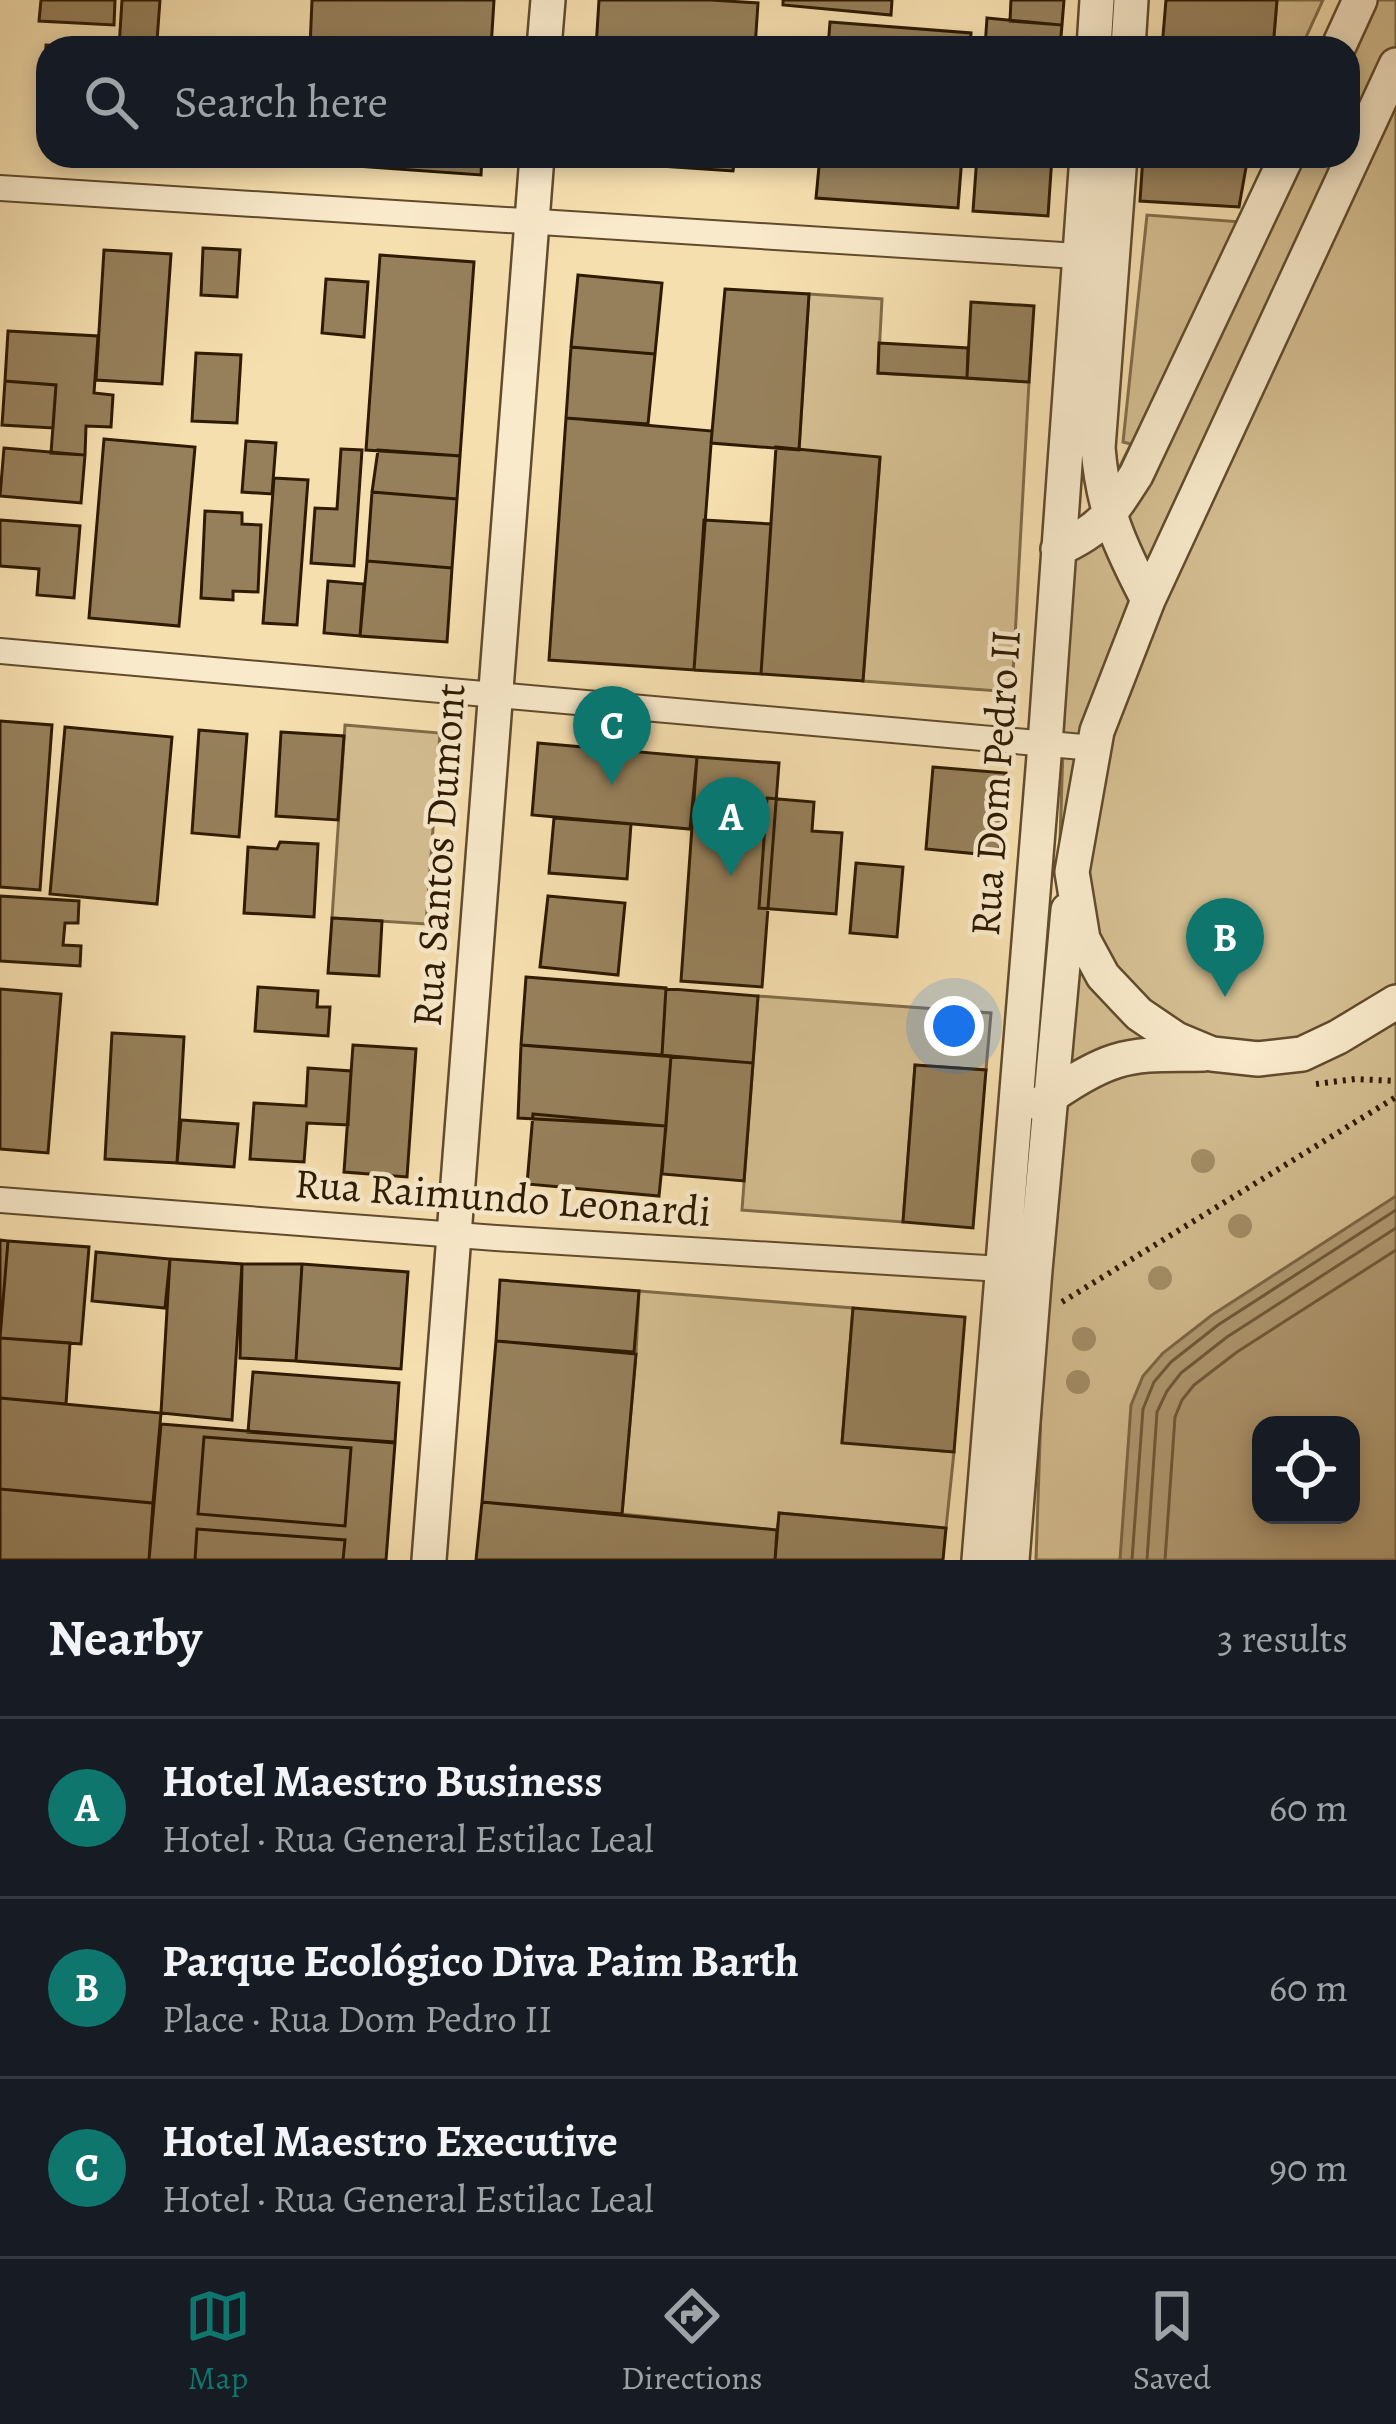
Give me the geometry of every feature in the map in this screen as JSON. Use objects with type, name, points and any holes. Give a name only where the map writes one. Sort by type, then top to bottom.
[{"type":"street","points":[[545,36],[548,0]]},
{"type":"street","points":[[1095,36],[1097,0]]},
{"type":"street","points":[[1129,36],[1131,0]]},
{"type":"street","points":[[1344,36],[1360,0]]},
{"type":"street","points":[[1360,143],[1396,65]]},
{"type":"street","name":"Rua Santos Dumont","points":[[429,1560],[536,168]]},
{"type":"street","name":"Rua Dom Pedro II","points":[[1088,168],[1097,257],[1101,486],[1124,553],[1148,600]]},
{"type":"street","name":"Rua Dom Pedro II","points":[[979,1560],[1032,1274],[1013,1124],[1058,549],[1097,257],[1117,168]]},
{"type":"street","points":[[1058,549],[1087,536],[1109,516],[1136,475],[1281,168]]},
{"type":"street","points":[[1212,1054],[1175,1040],[1139,1014],[1103,976],[1083,939],[1072,872],[1097,731],[1148,600],[1348,168]]},
{"type":"street","points":[[0,188],[1097,257]]},
{"type":"street","points":[[0,650],[1094,748]]},
{"type":"street","name":"Rua Dom Pedro II","points":[[1012,1560],[1032,1274],[1072,872]]},
{"type":"street","points":[[1013,1124],[1051,1096],[1115,1061],[1141,1056],[1212,1054],[1258,1059],[1302,1054],[1396,1002]]},
{"type":"street","name":"Rua Raimundo Leonardi","points":[[0,1200],[1032,1274]]},
{"type":"path","points":[[1312,1084],[1355,1078],[1396,1081]]},
{"type":"path","points":[[1032,1274],[1057,1305],[1396,1097]]},
{"type":"shaded area","points":[[1277,0],[1323,0],[1306,36],[1274,36]]},
{"type":"shaded area","points":[[1352,0],[1396,0],[1396,1560],[1036,1560],[1069,569],[1131,444],[1123,442],[1147,215],[1241,222],[1269,168],[1360,168],[1360,36],[1349,36]]},
{"type":"shaded area","points":[[809,294],[882,299],[878,373],[1029,382],[1012,692],[863,681],[880,458],[799,450]]},
{"type":"shaded area","points":[[345,725],[440,733],[426,924],[332,918]]},
{"type":"shaded area","points":[[758,996],[991,1013],[986,1070],[915,1065],[903,1222],[742,1210]]},
{"type":"shaded area","points":[[639,1291],[853,1308],[842,1442],[954,1452],[946,1528],[780,1513],[777,1530],[622,1514]]},
{"type":"water","points":[[1396,1196],[1396,1560],[1120,1560],[1131,1405],[1143,1376],[1163,1353],[1212,1315]]},
{"type":"building","points":[[41,0],[115,0],[114,25],[39,21]]},
{"type":"building","points":[[122,0],[160,0],[157,36],[120,36]]},
{"type":"building","points":[[312,0],[494,0],[492,36],[310,36]]},
{"type":"building","points":[[599,0],[758,3],[756,36],[597,36]]},
{"type":"building","points":[[783,0],[892,0],[891,15],[783,5]]},
{"type":"building","points":[[1011,0],[1064,0],[1062,25],[1010,21]]},
{"type":"building","points":[[1166,0],[1277,0],[1274,36],[1163,36]]},
{"type":"building","points":[[987,18],[1062,25],[1061,36],[986,36]]},
{"type":"building","points":[[830,22],[971,33],[971,36],[829,36]]},
{"type":"building","points":[[383,168],[481,168],[481,175]]},
{"type":"building","points":[[819,168],[961,168],[958,208],[816,198]]},
{"type":"building","points":[[976,168],[1051,168],[1048,216],[973,211]]},
{"type":"building","points":[[1142,168],[1246,168],[1239,207],[1140,201]]},
{"type":"building","points":[[203,248],[240,250],[237,297],[201,295]]},
{"type":"building","points":[[104,250],[171,254],[162,384],[96,380]]},
{"type":"building","points":[[380,255],[474,262],[460,456],[366,450]]},
{"type":"building","points":[[578,275],[662,283],[655,354],[571,347]]},
{"type":"building","points":[[326,279],[368,282],[364,337],[322,333]]},
{"type":"building","points":[[725,289],[809,294],[799,450],[711,443]]},
{"type":"building","points":[[971,302],[1034,306],[1029,382],[967,378]]},
{"type":"building","points":[[8,331],[98,336],[94,393],[113,395],[111,427],[86,426],[85,455],[51,453],[56,385],[5,381]]},
{"type":"building","points":[[879,343],[968,348],[967,378],[878,373]]},
{"type":"building","points":[[571,347],[655,354],[648,424],[566,418]]},
{"type":"building","points":[[196,353],[241,355],[237,423],[192,421]]},
{"type":"building","points":[[5,381],[56,385],[53,428],[2,425]]},
{"type":"building","points":[[566,418],[712,431],[694,670],[549,660]]},
{"type":"building","points":[[104,439],[195,447],[179,626],[89,618]]},
{"type":"building","points":[[246,441],[276,443],[272,494],[242,492]]},
{"type":"building","points":[[776,447],[880,457],[863,681],[761,674]]},
{"type":"building","points":[[4,448],[85,455],[81,503],[0,496]]},
{"type":"building","points":[[341,449],[362,450],[354,566],[311,563],[315,508],[337,509]]},
{"type":"building","points":[[378,450],[460,456],[457,499],[372,492]]},
{"type":"building","points":[[274,478],[308,480],[297,625],[263,623]]},
{"type":"building","points":[[372,492],[457,499],[452,568],[367,561]]},
{"type":"building","points":[[205,511],[242,513],[242,524],[261,525],[258,592],[233,591],[233,600],[201,598]]},
{"type":"building","points":[[0,520],[80,526],[74,598],[37,595],[39,569],[0,566]]},
{"type":"building","points":[[704,520],[771,524],[761,674],[694,670]]},
{"type":"building","points":[[367,561],[452,568],[447,642],[360,636]]},
{"type":"building","points":[[328,581],[364,584],[360,636],[324,633]]},
{"type":"building","points":[[0,721],[52,725],[40,890],[0,887]]},
{"type":"building","points":[[65,727],[172,737],[157,904],[50,894]]},
{"type":"building","points":[[199,730],[247,734],[239,837],[192,833]]},
{"type":"building","points":[[281,732],[344,736],[338,820],[276,816]]},
{"type":"building","points":[[538,743],[697,757],[690,829],[532,815]]},
{"type":"building","points":[[697,757],[779,763],[762,987],[681,981]]},
{"type":"building","points":[[933,767],[1006,773],[999,856],[926,849]]},
{"type":"building","points":[[767,798],[814,802],[812,831],[842,833],[836,914],[759,908]]},
{"type":"building","points":[[554,818],[631,824],[627,879],[549,873]]},
{"type":"building","points":[[280,842],[318,844],[314,917],[244,913],[248,847],[277,849]]},
{"type":"building","points":[[856,863],[903,867],[897,937],[850,933]]},
{"type":"building","points":[[0,896],[79,901],[78,923],[65,923],[63,945],[81,946],[80,966],[0,961]]},
{"type":"building","points":[[548,896],[625,903],[618,975],[540,967]]},
{"type":"building","points":[[332,918],[382,921],[379,976],[328,973]]},
{"type":"building","points":[[526,977],[758,996],[753,1063],[521,1045]]},
{"type":"building","points":[[526,977],[666,988],[662,1055],[521,1045]]},
{"type":"building","points":[[258,987],[318,991],[317,1007],[330,1007],[328,1036],[255,1031]]},
{"type":"building","points":[[0,989],[61,994],[48,1153],[0,1149]]},
{"type":"building","points":[[112,1033],[184,1037],[177,1163],[105,1159]]},
{"type":"building","points":[[353,1045],[416,1049],[407,1177],[344,1172]]},
{"type":"building","points":[[521,1045],[671,1056],[666,1126],[518,1118]]},
{"type":"building","points":[[671,1056],[753,1063],[744,1181],[662,1174]]},
{"type":"building","points":[[915,1065],[986,1070],[973,1228],[903,1222]]},
{"type":"building","points":[[308,1068],[351,1071],[348,1125],[307,1123],[304,1162],[250,1159],[254,1103],[306,1106]]},
{"type":"building","points":[[533,1114],[666,1126],[659,1196],[527,1184]]},
{"type":"building","points":[[181,1120],[238,1124],[234,1167],[177,1163]]},
{"type":"building","points":[[0,1240],[8,1241],[0,1338]]},
{"type":"building","points":[[8,1241],[89,1247],[81,1344],[0,1338]]},
{"type":"building","points":[[96,1252],[170,1259],[165,1308],[92,1301]]},
{"type":"building","points":[[170,1259],[242,1264],[232,1420],[161,1413]]},
{"type":"building","points":[[242,1264],[302,1264],[296,1361],[240,1358]]},
{"type":"building","points":[[302,1264],[408,1272],[401,1369],[296,1361]]},
{"type":"building","points":[[500,1280],[639,1291],[634,1352],[496,1341]]},
{"type":"building","points":[[853,1308],[965,1317],[954,1452],[842,1443]]},
{"type":"building","points":[[0,1338],[70,1343],[66,1404],[0,1398]]},
{"type":"building","points":[[496,1341],[636,1354],[622,1514],[482,1502]]},
{"type":"building","points":[[253,1372],[399,1383],[395,1442],[248,1432]]},
{"type":"building","points":[[0,1398],[161,1413],[153,1503],[0,1489]]},
{"type":"building","points":[[161,1424],[395,1443],[386,1560],[149,1560]]},
{"type":"building","points":[[204,1437],[351,1448],[345,1526],[198,1514]]},
{"type":"building","points":[[0,1489],[153,1503],[149,1560],[0,1560]]},
{"type":"building","points":[[482,1502],[777,1530],[775,1560],[476,1560]]},
{"type":"building","points":[[779,1513],[946,1528],[943,1560],[775,1560]]},
{"type":"building","points":[[197,1529],[345,1540],[343,1560],[195,1560]]},
{"type":"place","name":"Hotel Maestro Executive","points":[[612,785]]},
{"type":"place","name":"Hotel Maestro Business","points":[[731,876]]},
{"type":"place","name":"Parque Ecológico Diva Paim Barth","points":[[1225,997]]}]
